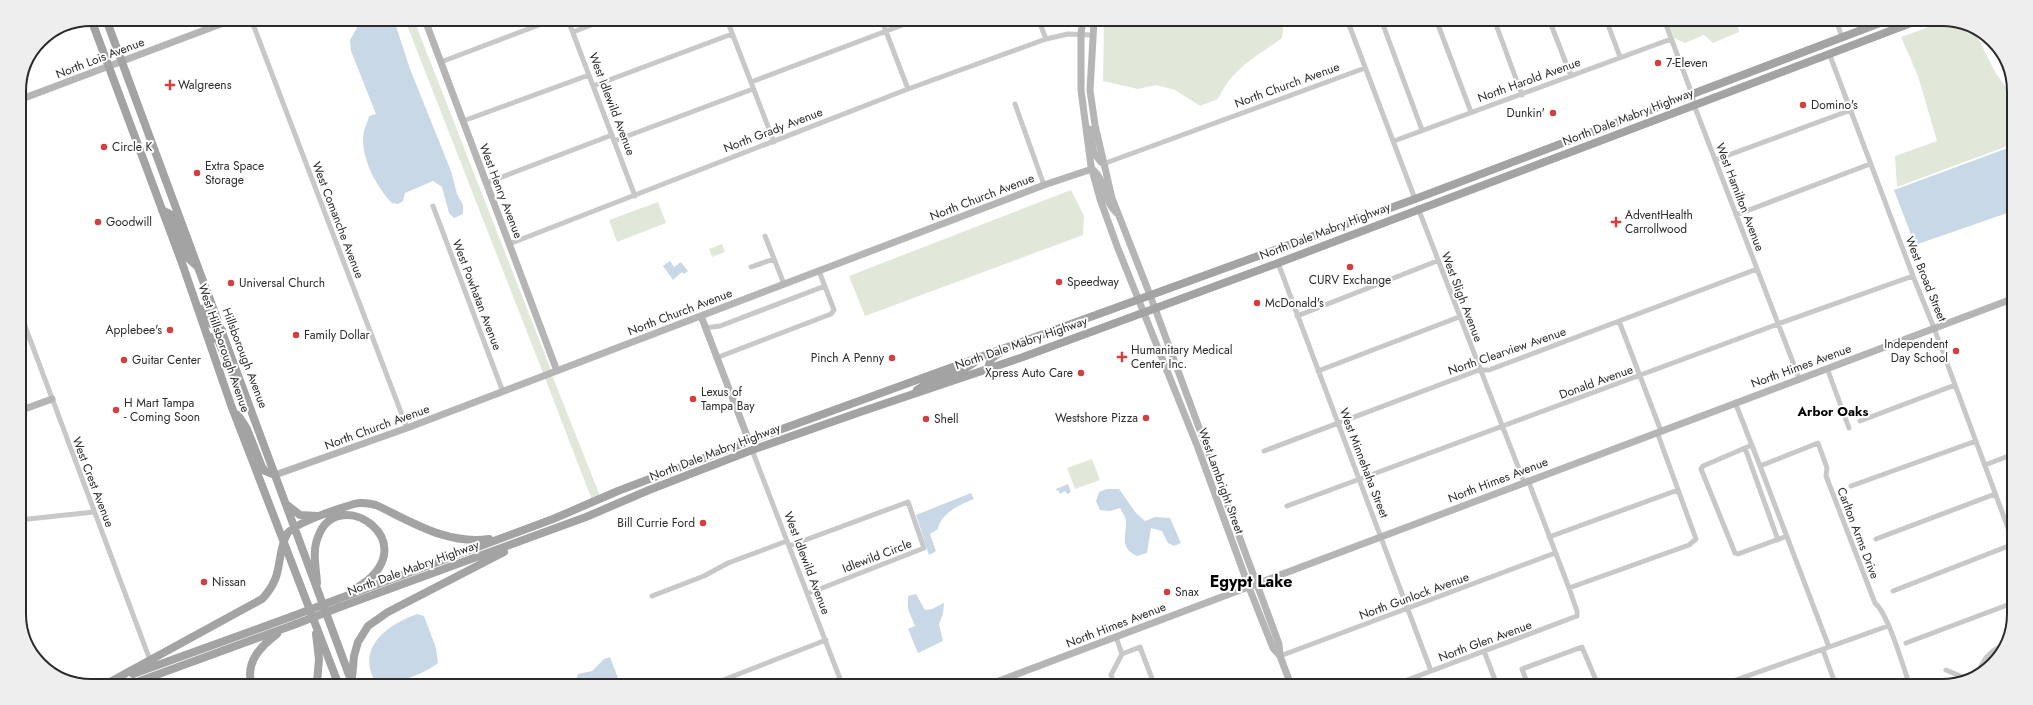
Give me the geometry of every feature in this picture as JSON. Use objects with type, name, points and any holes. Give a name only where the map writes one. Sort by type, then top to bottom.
[{"type":"main road","name":"West Hillsborough Avenue","points":[[94,26],[182,263],[231,405],[283,544],[336,679]]},
{"type":"main road","name":"Hillsborough Avenue","points":[[109,26],[351,679]]},
{"type":"main road","name":"North Dale Mabry Highway","points":[[120,679],[294,620],[511,534],[574,511],[618,491],[748,441],[880,394],[1009,345],[1415,199],[1872,26]]},
{"type":"main road","points":[[1892,30],[1895,26]]},
{"type":"main road","name":"North Dale Mabry Highway","points":[[339,603],[535,536],[587,517],[649,490],[752,450],[863,410],[988,368],[1278,263],[1418,208],[1903,26]]},
{"type":"main road","points":[[1777,73],[1787,63],[1832,47],[1842,37]]},
{"type":"main road","points":[[1595,142],[1601,134],[1623,125],[1627,119]]},
{"type":"main road","points":[[1492,181],[1500,172],[1566,148],[1576,138]]},
{"type":"main road","points":[[1418,208],[1422,202],[1429,198],[1479,179],[1495,168]]},
{"type":"main road","points":[[1329,242],[1337,234],[1403,209],[1411,204],[1415,199]]},
{"type":"main road","points":[[162,210],[172,215],[189,259],[199,267]]},
{"type":"main road","points":[[182,263],[191,273],[211,324],[222,330]]},
{"type":"main road","points":[[208,336],[218,340],[239,390],[247,398]]},
{"type":"main road","points":[[988,368],[991,359],[1009,345]]},
{"type":"main road","points":[[912,394],[927,382],[972,366],[980,357]]},
{"type":"main road","points":[[863,410],[869,402],[880,394]]},
{"type":"main road","points":[[231,405],[248,429],[262,467],[265,471],[275,475]]},
{"type":"main road","points":[[819,426],[829,418],[835,410]]},
{"type":"main road","points":[[752,450],[758,443],[773,432]]},
{"type":"main road","points":[[701,471],[714,460],[744,448],[748,441]]},
{"type":"main road","points":[[649,490],[654,483],[684,470],[696,461]]},
{"type":"main road","points":[[587,517],[617,496],[618,491]]},
{"type":"main road","points":[[285,503],[300,515],[323,516]]},
{"type":"main road","points":[[116,679],[262,599],[272,588],[276,579],[283,544],[287,535],[294,527],[355,504],[369,503],[376,505],[436,533],[455,539],[479,540],[511,534]]},
{"type":"main road","points":[[318,593],[315,562],[315,548],[318,536],[324,527],[332,520],[340,516],[360,517],[377,529],[384,547],[384,556],[381,564],[368,579],[339,603]]},
{"type":"main road","points":[[352,679],[354,656],[358,642],[368,626],[376,620],[535,536]]},
{"type":"main road","name":"North Dale Mabry Highway","points":[[145,679],[285,628],[294,620]]},
{"type":"main road","points":[[315,624],[319,658],[317,679]]},
{"type":"main road","points":[[251,679],[253,658],[262,647],[285,628]]},
{"type":"street","name":"North Lois Avenue","points":[[26,97],[215,26]]},
{"type":"street","name":"West Comanche Avenue","points":[[254,26],[407,428]]},
{"type":"street","name":"West Henry Avenue","points":[[427,26],[557,371]]},
{"type":"street","points":[[441,62],[536,26]]},
{"type":"street","name":"West Idlewild Avenue","points":[[570,26],[635,196]]},
{"type":"street","points":[[573,32],[588,26]]},
{"type":"street","points":[[730,26],[774,142]]},
{"type":"street","points":[[884,26],[908,89]]},
{"type":"street","points":[[751,82],[899,26]]},
{"type":"street","points":[[1041,26],[1046,39]]},
{"type":"street","points":[[1082,26],[1081,90],[1084,114],[1092,138],[1094,153],[1103,164]]},
{"type":"street","points":[[1093,26],[1090,90],[1103,164],[1118,214]]},
{"type":"street","points":[[1350,26],[1415,199]]},
{"type":"street","points":[[1383,26],[1422,130]]},
{"type":"street","points":[[1439,26],[1471,112]]},
{"type":"street","points":[[1496,26],[1522,95]]},
{"type":"street","points":[[1552,26],[1571,76]]},
{"type":"street","points":[[1608,26],[1620,57]]},
{"type":"street","name":"West Hamilton Avenue","points":[[1666,26],[1692,94],[1694,105],[1799,378]]},
{"type":"street","points":[[1838,26],[1842,37]]},
{"type":"street","name":"North Grady Avenue","points":[[509,244],[908,89],[1046,39],[1081,33],[1092,34]]},
{"type":"street","points":[[593,86],[732,34]]},
{"type":"street","name":"North Harold Avenue","points":[[1394,141],[1671,39]]},
{"type":"street","name":"West Broad Street","points":[[1829,53],[1870,164],[1934,328],[2007,526]]},
{"type":"street","name":"North Church Avenue","points":[[1103,164],[1366,68]]},
{"type":"street","points":[[463,121],[589,75]]},
{"type":"street","points":[[614,141],[753,89]]},
{"type":"street","points":[[1015,104],[1044,185]]},
{"type":"street","points":[[1715,160],[1851,110]]},
{"type":"street","name":"West Lambright Street","points":[[1084,114],[1092,169],[1100,199],[1117,246],[1198,448],[1248,586],[1273,648],[1280,656]]},
{"type":"street","points":[[486,183],[612,135]]},
{"type":"street","points":[[1736,215],[1870,164]]},
{"type":"street","name":"North Church Avenue","points":[[275,475],[407,428],[1044,185],[1092,169]]},
{"type":"street","points":[[1092,169],[1098,174],[1108,204],[1118,214]]},
{"type":"street","name":"West Powhatan Avenue","points":[[433,206],[503,392]]},
{"type":"street","name":"West Sligh Avenue","points":[[1418,208],[1479,370],[1549,537],[1577,611]]},
{"type":"street","name":"West Lambright Street","points":[[1118,214],[1155,308],[1279,644],[1280,656],[1289,679]]},
{"type":"street","points":[[765,236],[784,284]]},
{"type":"street","points":[[751,267],[774,259]]},
{"type":"street","points":[[1296,316],[1437,261]]},
{"type":"street","name":"West Minnehaha Street","points":[[1278,263],[1296,316],[1338,423],[1431,671]]},
{"type":"street","name":"North Clearview Avenue","points":[[1264,451],[1479,370],[1489,370],[1757,269]]},
{"type":"street","points":[[716,358],[831,314],[834,311],[819,271]]},
{"type":"street","name":"Donald Avenue","points":[[1286,506],[1778,324],[1913,276]]},
{"type":"street","points":[[705,328],[720,326],[824,286]]},
{"type":"street","name":"North Himes Avenue","points":[[1012,679],[1248,586],[2007,301]]},
{"type":"street","points":[[701,316],[748,441]]},
{"type":"street","points":[[1318,371],[1459,317]]},
{"type":"street","points":[[1569,588],[1689,545],[1696,540],[1640,376],[1619,321]]},
{"type":"street","name":"West Crest Avenue","points":[[26,329],[150,660]]},
{"type":"street","points":[[1827,368],[1849,428]]},
{"type":"street","points":[[1860,421],[1955,385]]},
{"type":"street","points":[[26,408],[52,399]]},
{"type":"street","points":[[1735,402],[1829,647]]},
{"type":"street","points":[[1852,486],[1976,441]]},
{"type":"street","name":"Carlton Arms Drive","points":[[1760,466],[1818,443],[1827,468],[1826,476],[1828,483],[1875,603],[1880,608],[1888,626],[1907,679]]},
{"type":"street","points":[[1752,445],[1702,466],[1701,468],[1735,553],[1738,554],[1787,536]]},
{"type":"street","points":[[1744,448],[1778,540]]},
{"type":"street","name":"West Idlewild Avenue","points":[[752,450],[840,679]]},
{"type":"street","points":[[1985,465],[2007,457]]},
{"type":"street","points":[[1549,537],[1678,490]]},
{"type":"street","points":[[1876,539],[1995,494]]},
{"type":"street","name":"Idlewild Circle","points":[[788,544],[908,502],[924,548],[807,594]]},
{"type":"street","points":[[26,519],[94,512]]},
{"type":"street","points":[[652,596],[704,576],[728,563],[788,544]]},
{"type":"street","points":[[1893,591],[2007,547]]},
{"type":"street","name":"North Gunlock Avenue","points":[[1280,656],[1555,553]]},
{"type":"street","points":[[1906,642],[2007,605]]},
{"type":"street","name":"North Glen Avenue","points":[[1410,679],[1575,618],[1577,611]]},
{"type":"street","points":[[1739,679],[1888,626]]},
{"type":"street","points":[[1116,637],[1122,654]]},
{"type":"street","points":[[726,679],[826,640]]},
{"type":"street","points":[[1112,679],[1111,675],[1122,654],[1140,647],[1152,679]]},
{"type":"street","points":[[1526,679],[1522,670],[1582,647],[1595,679]]},
{"type":"street","points":[[1980,666],[1984,658],[1997,648]]},
{"type":"street","points":[[1823,650],[1833,679]]},
{"type":"street","points":[[1484,651],[1495,679]]},
{"type":"street","points":[[1946,670],[1961,676]]},
{"type":"shaded area","points":[[407,26],[416,26],[551,370],[543,373]]},
{"type":"shaded area","points":[[1104,26],[1283,26],[1282,38],[1238,71],[1224,88],[1218,99],[1200,106],[1175,90],[1156,85],[1138,89],[1103,81]]},
{"type":"shaded area","points":[[1670,26],[1738,26],[1739,32],[1713,43],[1704,35],[1685,43],[1674,38]]},
{"type":"shaded area","points":[[1932,26],[1942,26],[1963,29],[1978,37],[1995,72],[2007,89],[2007,146],[1897,187],[1895,156],[1937,141],[1918,76],[1901,37]]},
{"type":"shaded area","points":[[1071,190],[1084,216],[1083,235],[865,316],[849,276]]},
{"type":"shaded area","points":[[658,202],[666,223],[617,242],[609,220]]},
{"type":"shaded area","points":[[722,244],[725,252],[712,257],[709,249]]},
{"type":"shaded area","points":[[552,375],[600,496],[592,500],[545,378]]},
{"type":"shaded area","points":[[1092,459],[1100,480],[1075,489],[1067,468]]},
{"type":"water","points":[[356,26],[396,26],[410,69],[451,171],[457,194],[463,205],[463,214],[454,218],[449,213],[442,187],[433,181],[405,193],[403,201],[398,204],[392,203],[375,180],[366,160],[363,140],[364,131],[369,116],[376,114],[351,51],[350,40],[357,28]]},
{"type":"water","points":[[2007,148],[2007,213],[1915,245],[1894,190]]},
{"type":"water","points":[[670,261],[674,267],[681,262],[688,271],[684,274],[682,272],[673,280],[663,266]]},
{"type":"water","points":[[1068,484],[1071,492],[1067,494],[1065,491],[1060,494],[1058,490],[1057,491],[1056,489]]},
{"type":"water","points":[[1107,489],[1119,489],[1136,513],[1145,521],[1155,517],[1170,518],[1181,543],[1174,546],[1168,543],[1162,531],[1151,528],[1147,553],[1137,556],[1131,552],[1125,545],[1126,520],[1120,508],[1110,511],[1100,510],[1096,501],[1099,492]]},
{"type":"water","points":[[971,493],[974,499],[952,510],[943,518],[938,529],[930,534],[936,551],[929,555],[916,515]]},
{"type":"water","points":[[916,594],[925,610],[932,609],[944,603],[943,614],[939,624],[943,641],[918,653],[908,629],[915,626],[908,609],[908,596]]},
{"type":"water","points":[[417,614],[424,616],[436,648],[438,663],[424,672],[408,678],[374,679],[369,659],[372,649],[377,640],[385,631]]},
{"type":"water","points":[[610,657],[618,679],[577,678],[578,674],[592,671],[604,659]]},
{"type":"place","name":"7-Eleven","points":[[1658,63]]},
{"type":"place","name":"Walgreens","points":[[170,85]]},
{"type":"place","name":"Domino's","points":[[1803,105]]},
{"type":"place","name":"Dunkin'","points":[[1553,113]]},
{"type":"place","name":"Circle K","points":[[104,147]]},
{"type":"place","name":"Extra Space Storage","points":[[197,173]]},
{"type":"place","name":"Goodwill","points":[[98,222]]},
{"type":"place","name":"AdventHealth Carrollwood","points":[[1616,222]]},
{"type":"place","name":"CURV Exchange","points":[[1350,267]]},
{"type":"place","name":"Speedway","points":[[1059,282]]},
{"type":"place","name":"Universal Church","points":[[231,283]]},
{"type":"place","name":"McDonald's","points":[[1257,303]]},
{"type":"place","name":"Applebee's","points":[[170,330]]},
{"type":"place","name":"Family Dollar","points":[[296,335]]},
{"type":"place","name":"Independent Day School","points":[[1956,351]]},
{"type":"place","name":"Humanitary Medical Center Inc.","points":[[1122,357]]},
{"type":"place","name":"Pinch A Penny","points":[[892,358]]},
{"type":"place","name":"Guitar Center","points":[[124,360]]},
{"type":"place","name":"Xpress Auto Care","points":[[1081,373]]},
{"type":"place","name":"Lexus of Tampa Bay","points":[[693,399]]},
{"type":"place","name":"H Mart Tampa - Coming Soon","points":[[116,410]]},
{"type":"place","name":"Westshore Pizza","points":[[1146,418]]},
{"type":"place","name":"Shell","points":[[926,419]]},
{"type":"place","name":"Bill Currie Ford","points":[[703,523]]},
{"type":"place","name":"Nissan","points":[[204,582]]},
{"type":"place","name":"Snax","points":[[1167,592]]},
{"type":"district","name":"Arbor Oaks","points":[[1833,411]]},
{"type":"district","name":"Egypt Lake","points":[[1251,581]]}]
